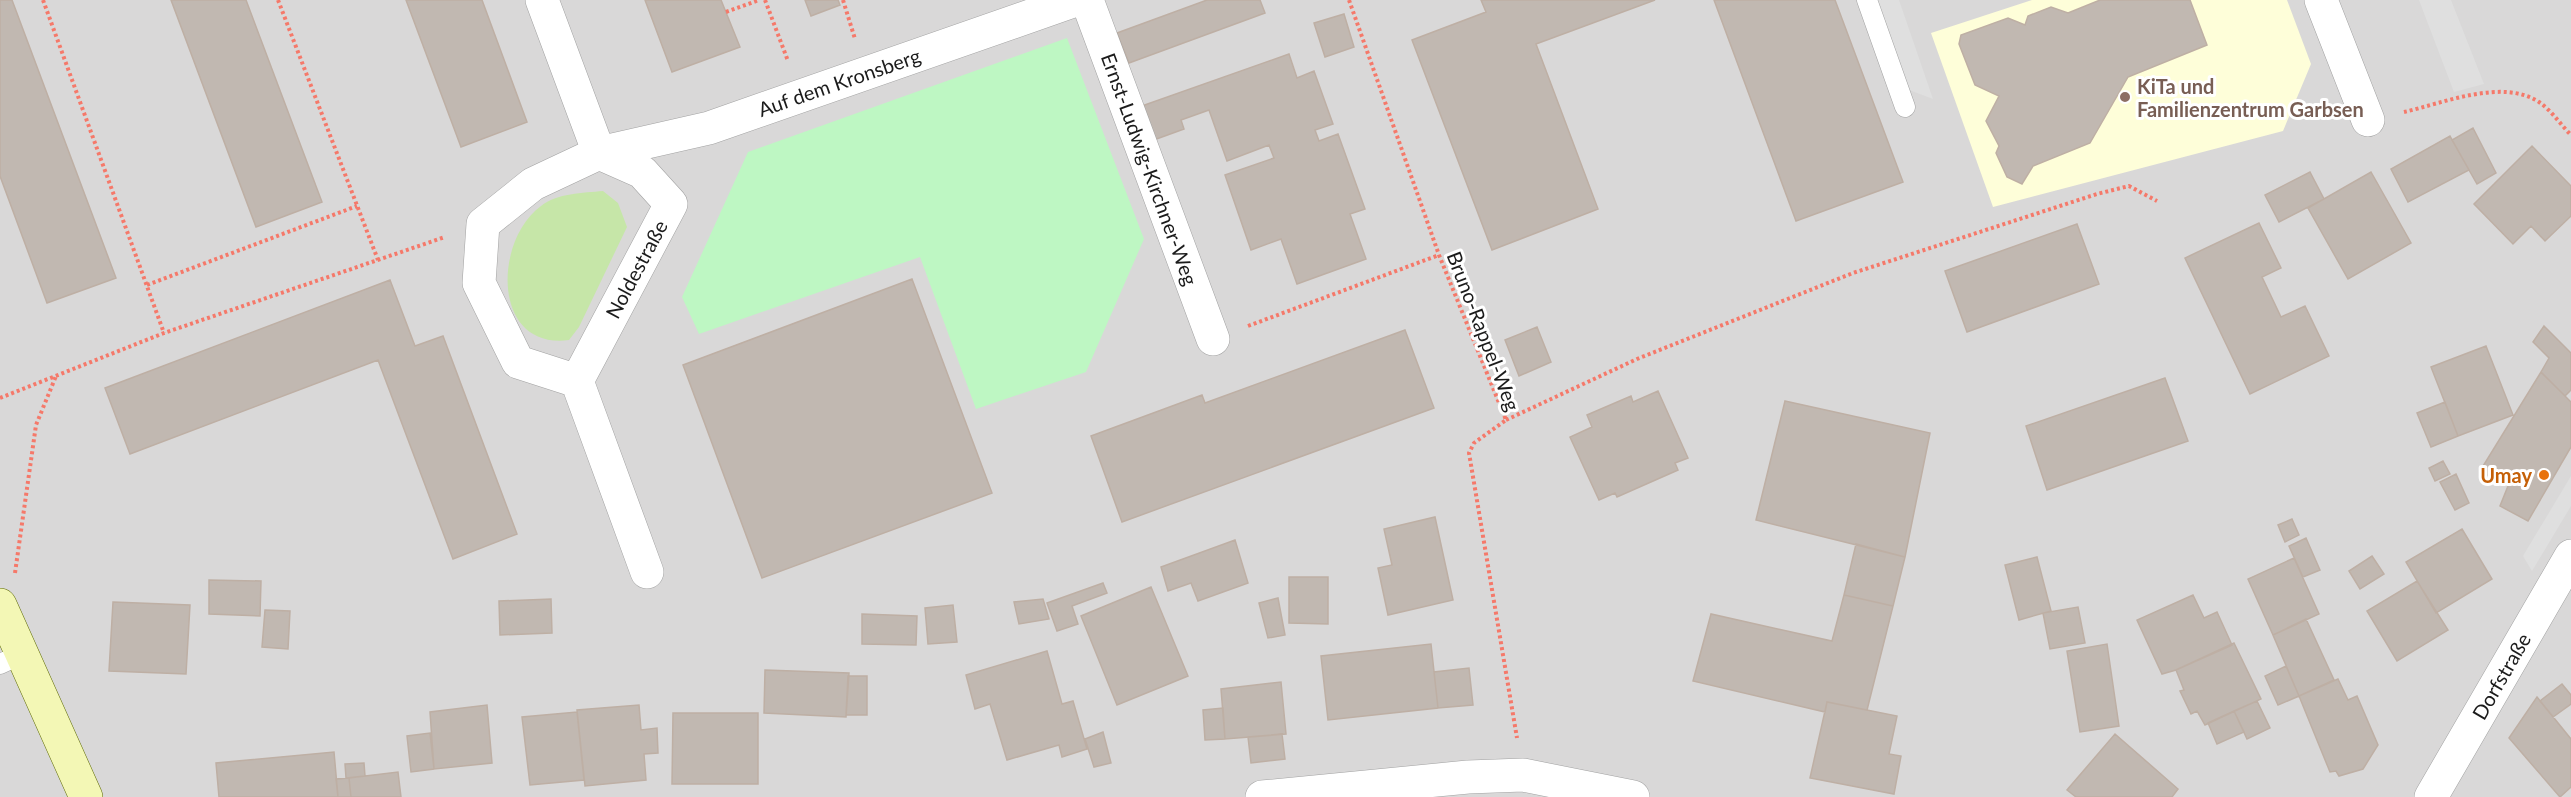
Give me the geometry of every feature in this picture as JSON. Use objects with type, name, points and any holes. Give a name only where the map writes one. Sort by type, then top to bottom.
[{"type":"street","points":[[542,0],[599,153],[533,184],[483,224],[479,283],[518,362],[577,381],[647,572]]},
{"type":"street","name":"Auf dem Kronsberg","points":[[599,153],[709,128],[1076,0]]},
{"type":"street","name":"Ernst-Ludwig-Kirchner-Weg","points":[[1087,0],[1213,339]]},
{"type":"street","points":[[2321,0],[2368,120]]},
{"type":"street","name":"Noldestraße","points":[[577,381],[671,204],[642,172],[599,153]]},
{"type":"street","name":"Dorfstraße","points":[[2431,797],[2571,556]]},
{"type":"street","points":[[7,591],[11,659],[86,797]]},
{"type":"street","points":[[1262,797],[1468,777],[1524,775],[1633,797]]},
{"type":"lane","points":[[1867,0],[1905,107]]},
{"type":"path","points":[[43,0],[164,333]]},
{"type":"path","points":[[278,0],[378,260]]},
{"type":"path","points":[[726,12],[759,0]]},
{"type":"path","points":[[765,0],[802,95]]},
{"type":"path","name":"Bruno-Rappel-Weg","points":[[1349,0],[1439,255],[1506,420],[1474,443],[1469,453],[1524,775]]},
{"type":"path","points":[[2368,120],[2497,90],[2521,94],[2540,102],[2571,135]]},
{"type":"path","points":[[1506,420],[1637,359],[1853,273],[2097,194],[2129,186],[2157,201]]},
{"type":"path","points":[[147,285],[357,206]]},
{"type":"path","points":[[0,398],[164,333],[483,224]]},
{"type":"path","points":[[1213,339],[1439,255]]},
{"type":"path","points":[[7,591],[36,426],[56,376]]},
{"type":"shaded area","points":[[0,0],[2571,0],[2571,797],[0,797]]},
{"type":"shaded area","points":[[1873,0],[1899,0],[1933,99],[1904,88]]},
{"type":"shaded area","name":"KiTa und Familienzentrum Garbsen","points":[[2032,0],[2287,0],[2311,64],[2283,131],[1993,207],[1931,33]]},
{"type":"shaded area","points":[[2419,0],[2451,0],[2484,84],[2454,92]]},
{"type":"shaded area","points":[[2571,476],[2571,506],[2532,571],[2523,556]]},
{"type":"green space","points":[[1067,38],[1144,239],[1086,372],[976,409],[920,257],[699,334],[682,297],[748,152]]},
{"type":"green space","points":[[603,191],[618,203],[627,227],[579,327],[569,340],[544,339],[525,328],[514,311],[508,290],[508,266],[514,243],[525,222],[547,202],[570,194]]},
{"type":"building","points":[[0,0],[12,0],[116,278],[47,303],[0,176]]},
{"type":"building","points":[[171,0],[246,0],[322,202],[256,227]]},
{"type":"building","points":[[406,0],[482,0],[527,122],[461,147]]},
{"type":"building","points":[[645,0],[721,0],[740,47],[672,72]]},
{"type":"building","points":[[805,0],[838,0],[840,5],[811,16]]},
{"type":"building","points":[[1207,0],[1260,0],[1265,13],[1129,63],[1117,33]]},
{"type":"building","points":[[1481,0],[1655,0],[1536,44],[1598,209],[1492,250],[1412,40],[1486,12]]},
{"type":"building","points":[[1714,0],[1835,0],[1903,182],[1796,221]]},
{"type":"building","points":[[2100,0],[2190,0],[2207,45],[2128,77],[2090,143],[2033,166],[2022,184],[2007,177],[1996,153],[1999,146],[1986,121],[1999,96],[1975,85],[1959,44],[1961,35],[2008,18],[2025,25],[2028,16],[2051,7],[2068,13]]},
{"type":"building","points":[[1344,14],[1354,47],[1325,57],[1314,23]]},
{"type":"building","points":[[1289,54],[1297,78],[1314,71],[1333,124],[1315,130],[1319,141],[1338,134],[1365,209],[1350,214],[1366,259],[1297,284],[1281,239],[1251,250],[1225,175],[1274,158],[1269,145],[1227,161],[1209,110],[1181,120],[1184,129],[1151,141],[1139,107]]},
{"type":"building","points":[[2473,128],[2496,173],[2477,184],[2452,140]]},
{"type":"building","points":[[2450,136],[2469,170],[2408,202],[2391,169]]},
{"type":"building","points":[[2532,146],[2571,186],[2571,216],[2545,241],[2531,226],[2513,244],[2474,204]]},
{"type":"building","points":[[2310,172],[2324,199],[2279,222],[2265,195]]},
{"type":"building","points":[[2371,172],[2411,243],[2348,279],[2308,208]]},
{"type":"building","points":[[2259,223],[2281,268],[2262,277],[2281,317],[2305,306],[2329,356],[2250,394],[2185,258]]},
{"type":"building","points":[[2077,224],[2099,284],[1967,332],[1945,271]]},
{"type":"building","points":[[912,279],[992,493],[762,578],[683,365]]},
{"type":"building","points":[[390,280],[415,346],[443,336],[517,534],[453,559],[378,360],[130,454],[105,388]]},
{"type":"building","points":[[2544,326],[2571,353],[2571,390],[2565,396],[2541,372],[2549,358],[2533,342]]},
{"type":"building","points":[[1537,327],[1551,362],[1519,376],[1505,340]]},
{"type":"building","points":[[1405,330],[1434,408],[1122,522],[1091,436],[1202,395],[1205,403]]},
{"type":"building","points":[[2486,346],[2513,415],[2458,436],[2431,367]]},
{"type":"building","points":[[2541,372],[2571,402],[2571,447],[2528,521],[2500,506],[2508,486],[2480,471]]},
{"type":"building","points":[[2165,378],[2188,441],[2047,490],[2026,426]]},
{"type":"building","points":[[1658,391],[1688,458],[1675,463],[1678,470],[1617,497],[1615,493],[1599,500],[1570,437],[1592,427],[1587,415],[1631,396],[1633,402]]},
{"type":"building","points":[[1785,401],[1930,433],[1905,557],[1756,520]]},
{"type":"building","points":[[2445,402],[2458,436],[2431,447],[2417,413]]},
{"type":"building","points":[[2443,461],[2450,474],[2435,481],[2429,468]]},
{"type":"building","points":[[2456,474],[2469,503],[2455,510],[2440,482]]},
{"type":"building","points":[[1435,517],[1453,600],[1388,615],[1378,568],[1392,565],[1384,529]]},
{"type":"building","points":[[2292,519],[2299,535],[2285,542],[2278,525]]},
{"type":"building","points":[[2462,529],[2492,579],[2436,613],[2406,562]]},
{"type":"building","points":[[2306,538],[2320,570],[2303,577],[2289,546]]},
{"type":"building","points":[[1235,540],[1248,583],[1198,601],[1191,583],[1168,591],[1161,567]]},
{"type":"building","points":[[1856,544],[1905,557],[1893,606],[1844,595]]},
{"type":"building","points":[[2372,556],[2384,574],[2360,589],[2349,571]]},
{"type":"building","points":[[2037,557],[2051,611],[2019,620],[2005,565]]},
{"type":"building","points":[[2294,558],[2319,614],[2273,635],[2248,579]]},
{"type":"building","points":[[1289,577],[1328,577],[1328,624],[1289,623]]},
{"type":"building","points":[[209,580],[261,581],[260,616],[209,614]]},
{"type":"building","points":[[2417,581],[2448,630],[2397,661],[2367,611]]},
{"type":"building","points":[[1103,583],[1107,593],[1072,606],[1078,624],[1057,631],[1047,603]]},
{"type":"building","points":[[1151,587],[1188,676],[1117,705],[1081,616]]},
{"type":"building","points":[[1844,595],[1893,606],[1867,710],[1827,702],[1825,712],[1693,681],[1711,614],[1832,641]]},
{"type":"building","points":[[2193,595],[2204,618],[2217,612],[2232,645],[2162,674],[2137,620]]},
{"type":"building","points":[[1278,598],[1285,635],[1268,638],[1259,603]]},
{"type":"building","points":[[551,599],[552,633],[500,635],[499,601]]},
{"type":"building","points":[[1043,599],[1049,619],[1019,624],[1014,602]]},
{"type":"building","points":[[113,602],[190,605],[186,674],[109,671]]},
{"type":"building","points":[[953,605],[957,642],[928,644],[925,608]]},
{"type":"building","points":[[2078,607],[2085,643],[2050,649],[2043,613]]},
{"type":"building","points":[[265,610],[290,611],[288,649],[262,647]]},
{"type":"building","points":[[862,614],[917,616],[916,645],[862,644]]},
{"type":"building","points":[[2306,619],[2334,680],[2299,696],[2273,635]]},
{"type":"building","points":[[2234,643],[2261,699],[2205,725],[2197,711],[2191,714],[2180,691],[2184,690],[2176,670]]},
{"type":"building","points":[[1431,644],[1438,708],[1328,720],[1321,656]]},
{"type":"building","points":[[2107,644],[2119,726],[2080,732],[2067,651]]},
{"type":"building","points":[[1047,651],[1062,704],[1073,701],[1087,749],[1062,757],[1059,745],[1007,760],[990,704],[975,709],[966,675]]},
{"type":"building","points":[[2286,666],[2299,696],[2278,705],[2265,676]]},
{"type":"building","points":[[1469,668],[1473,705],[1438,708],[1434,672]]},
{"type":"building","points":[[765,670],[849,673],[846,717],[764,713]]},
{"type":"building","points":[[848,676],[867,676],[867,715],[846,715]]},
{"type":"building","points":[[2338,679],[2348,700],[2357,696],[2378,745],[2363,769],[2339,776],[2336,771],[2330,772],[2299,696]]},
{"type":"building","points":[[1281,682],[1286,734],[1225,739],[1221,689]]},
{"type":"building","points":[[2562,684],[2571,695],[2571,704],[2553,717],[2540,701]]},
{"type":"building","points":[[2537,697],[2571,739],[2571,787],[2560,797],[2509,738]]},
{"type":"building","points":[[2257,701],[2270,728],[2247,739],[2234,711]]},
{"type":"building","points":[[1827,702],[1897,716],[1889,754],[1901,756],[1894,794],[1810,778]]},
{"type":"building","points":[[487,705],[492,763],[434,769],[430,712]]},
{"type":"building","points":[[639,705],[641,730],[657,728],[658,753],[644,754],[646,780],[585,786],[577,710]]},
{"type":"building","points":[[1223,708],[1225,739],[1205,740],[1203,710]]},
{"type":"building","points":[[2234,711],[2244,732],[2217,744],[2208,723]]},
{"type":"building","points":[[577,712],[584,780],[530,785],[522,717]]},
{"type":"building","points":[[673,713],[758,713],[758,784],[672,784]]},
{"type":"building","points":[[1103,732],[1111,763],[1094,767],[1085,739]]},
{"type":"building","points":[[430,733],[434,769],[411,772],[407,736]]},
{"type":"building","points":[[1282,734],[1285,759],[1251,763],[1248,737]]},
{"type":"building","points":[[2115,734],[2178,789],[2172,797],[2076,797],[2067,790]]},
{"type":"building","points":[[334,752],[338,797],[219,797],[216,763]]},
{"type":"building","points":[[364,763],[365,776],[346,778],[345,764]]},
{"type":"building","points":[[398,772],[401,797],[351,797],[349,778]]},
{"type":"building","points":[[349,778],[351,797],[338,797],[336,779]]},
{"type":"place","name":"KiTa und Familienzentrum Garbsen","points":[[2125,97]]},
{"type":"place","name":"Umay","points":[[2544,475]]}]
